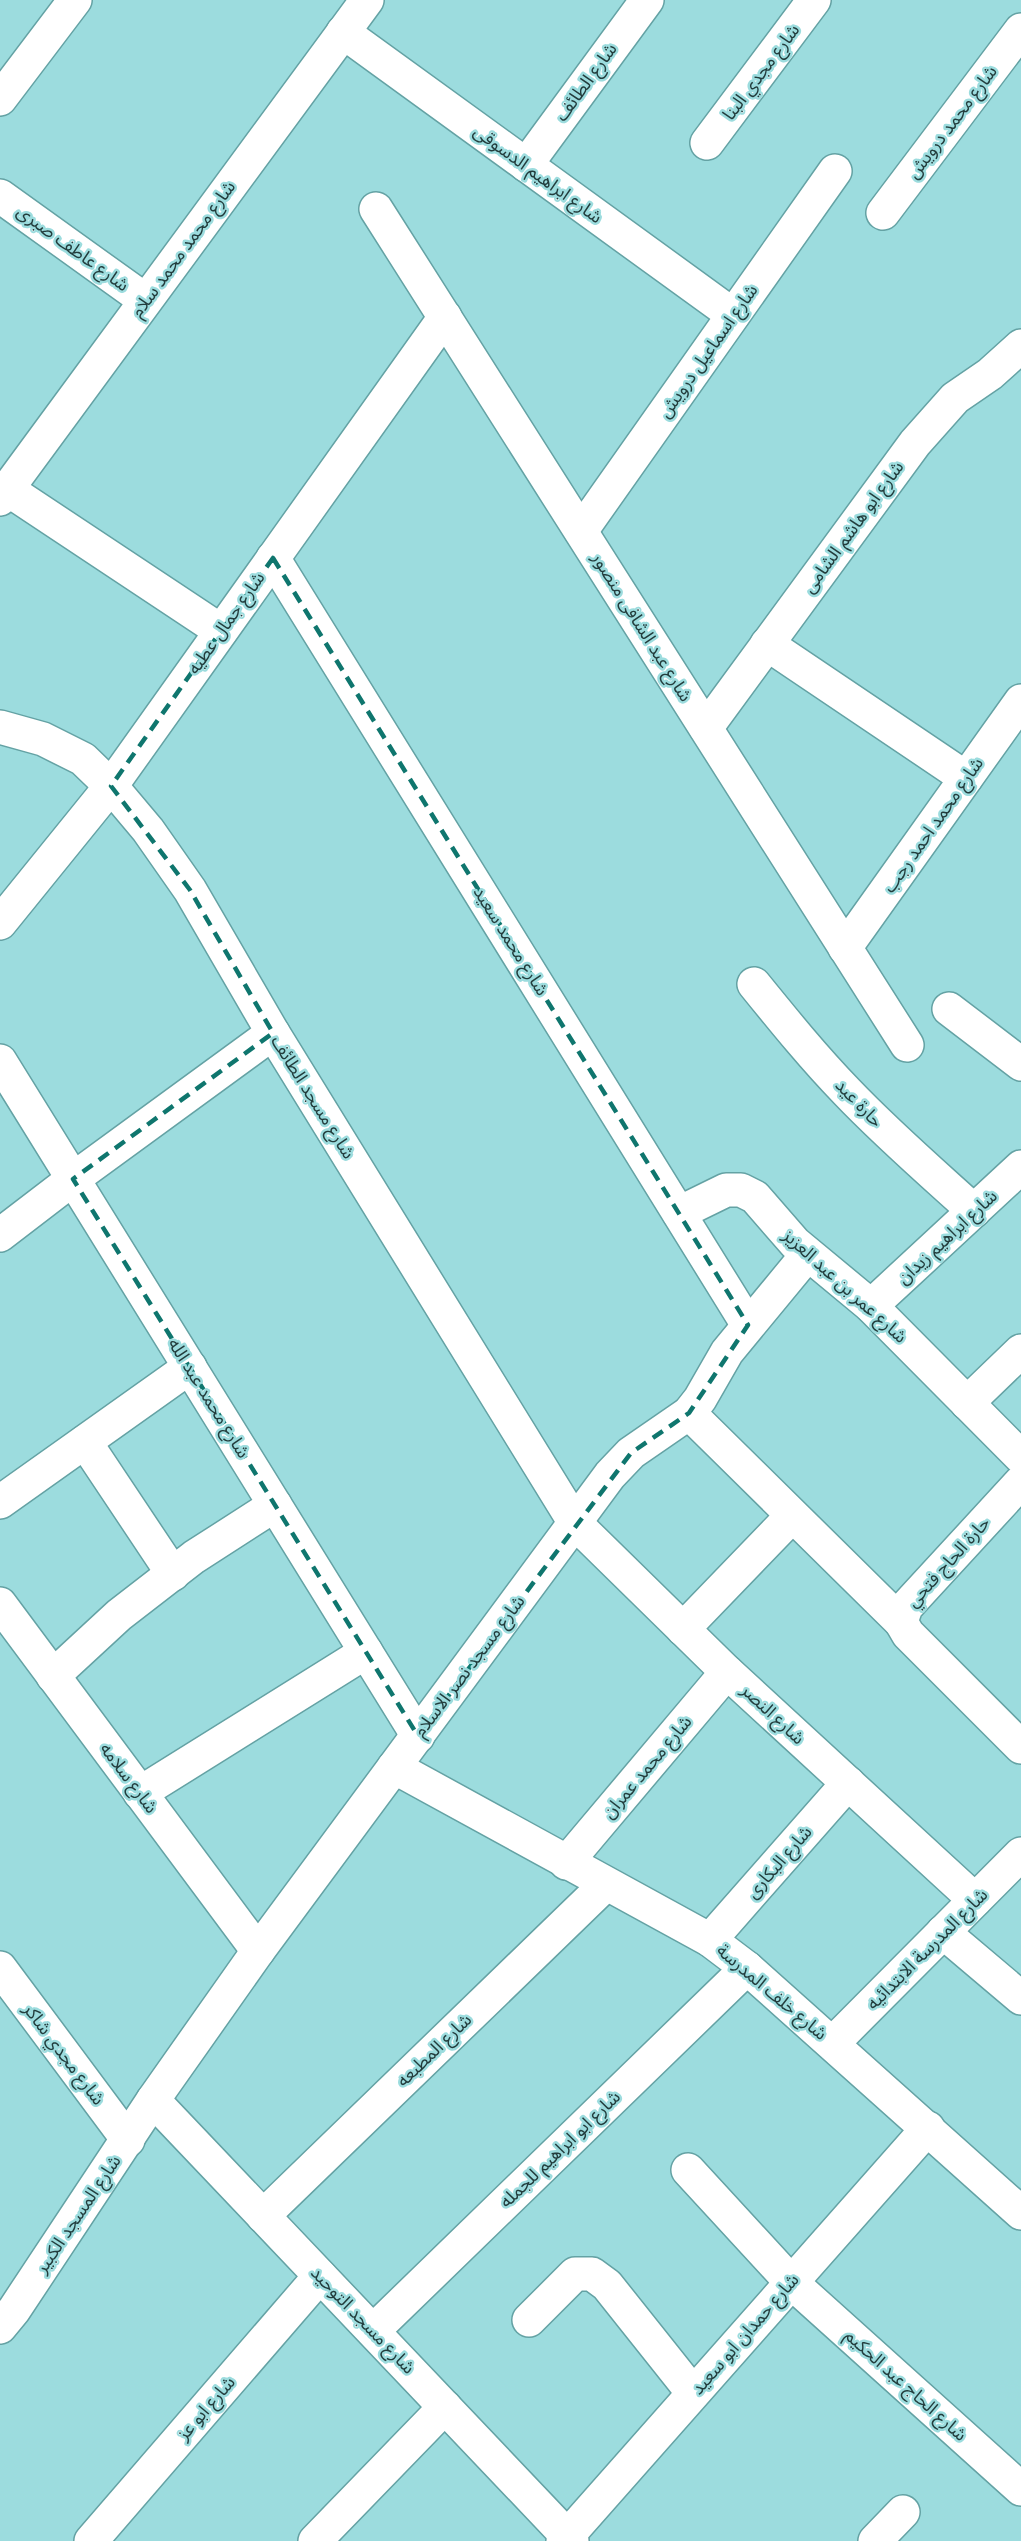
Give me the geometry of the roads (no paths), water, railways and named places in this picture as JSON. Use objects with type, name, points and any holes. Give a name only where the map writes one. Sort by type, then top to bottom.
[{"type":"street","points":[[0,99],[75,0]]},
{"type":"street","name":"شارع محمد محمد سلام","points":[[4,494],[367,0]]},
{"type":"street","name":"شارع الطائف","points":[[526,165],[647,0]]},
{"type":"street","name":"شارع مجدي البنا","points":[[708,143],[814,0]]},
{"type":"street","name":"شارع محمد درويش","points":[[883,213],[1021,30]]},
{"type":"street","name":"شارع ابراهيم الدسوقى","points":[[343,32],[733,315]]},
{"type":"street","name":"شارع اسماعيل درويش","points":[[581,531],[835,171]]},
{"type":"street","name":"شارع عاطف صبرى","points":[[0,196],[146,300]]},
{"type":"street","name":"شارع عبد الشافى منصور","points":[[376,209],[907,1045]]},
{"type":"street","name":"شارع جمال عطيه","points":[[0,923],[111,786],[445,317]]},
{"type":"street","name":"شارع ابو هاشم الشامى","points":[[706,728],[915,443],[955,398],[990,374],[1021,346]]},
{"type":"street","points":[[4,494],[221,631]]},
{"type":"street","name":"شارع محمد سعيد","points":[[273,558],[748,1325]]},
{"type":"street","points":[[767,644],[966,778]]},
{"type":"street","name":"شارع محمد احمد رجب","points":[[845,948],[1021,701]]},
{"type":"street","name":"شارع مسجد الطائف","points":[[0,727],[43,739],[82,759],[111,786],[148,830],[190,890],[273,1033],[576,1523]]},
{"type":"street","name":"حارة عيد","points":[[754,984],[799,1040],[848,1093],[974,1211]]},
{"type":"street","points":[[949,1009],[1021,1064]]},
{"type":"street","points":[[0,1235],[273,1033]]},
{"type":"street","name":"شارع محمد عبد الله","points":[[0,1061],[418,1736]]},
{"type":"street","name":"شارع ابراهيم زيدان","points":[[871,1305],[1021,1167]]},
{"type":"street","name":"شارع عمر بن عبد العزيز","points":[[679,1213],[726,1190],[741,1190],[755,1197],[807,1255],[871,1305],[1021,1457]]},
{"type":"street","name":"شارع مسجد نصر الاسلام","points":[[153,2100],[258,1951],[610,1475],[631,1453],[689,1413],[700,1399],[727,1352],[807,1255]]},
{"type":"street","points":[[967,1403],[1021,1351]]},
{"type":"street","points":[[0,1502],[190,1367]]},
{"type":"street","points":[[689,1413],[901,1622]]},
{"type":"street","points":[[85,1442],[173,1574]]},
{"type":"street","name":"حارة الحاج فتحي","points":[[1021,1482],[906,1607],[901,1622],[908,1634],[1021,1747]]},
{"type":"street","points":[[53,1676],[119,1615],[194,1557],[275,1506]]},
{"type":"street","points":[[683,1629],[792,1516]]},
{"type":"street","name":"شارع النصر","points":[[576,1523],[727,1672],[975,1900]]},
{"type":"street","name":"شارع سلامه","points":[[0,1604],[258,1951]]},
{"type":"street","points":[[140,1793],[366,1652]]},
{"type":"street","name":"شارع محمد عمران","points":[[566,1863],[727,1672]]},
{"type":"street","name":"شارع خلف المدرسة","points":[[394,1767],[710,1941],[747,1968],[833,2043],[1021,2213]]},
{"type":"street","name":"شارع البكارى","points":[[710,1941],[848,1783]]},
{"type":"street","name":"شارع المدرسة الابتدائيه","points":[[833,2043],[1021,1854]]},
{"type":"street","name":"شارع المطبعه","points":[[263,2216],[606,1884]]},
{"type":"street","points":[[943,1932],[1021,1998]]},
{"type":"street","name":"شارع مجدي شاكر","points":[[0,1968],[128,2140]]},
{"type":"street","name":"شارع ابو ابراهيم للجمله","points":[[373,2331],[747,1968]]},
{"type":"street","name":"شارع مسجد التوحيد","points":[[153,2100],[445,2407],[567,2540]]},
{"type":"street","name":"شارع المسجد الكبير","points":[[5,2310],[128,2140],[153,2100]]},
{"type":"street","name":"شارع حمدان ابو سعيد","points":[[567,2540],[693,2393],[928,2128]]},
{"type":"street","name":"شارع الحاج عبد الحكيم","points":[[688,2170],[791,2282],[1021,2489]]},
{"type":"street","points":[[529,2320],[575,2274],[592,2274],[607,2285],[693,2393]]},
{"type":"street","name":"شارع ابو عز","points":[[91,2541],[320,2276]]},
{"type":"street","points":[[315,2541],[445,2407]]},
{"type":"street","points":[[875,2541],[903,2512]]}]
